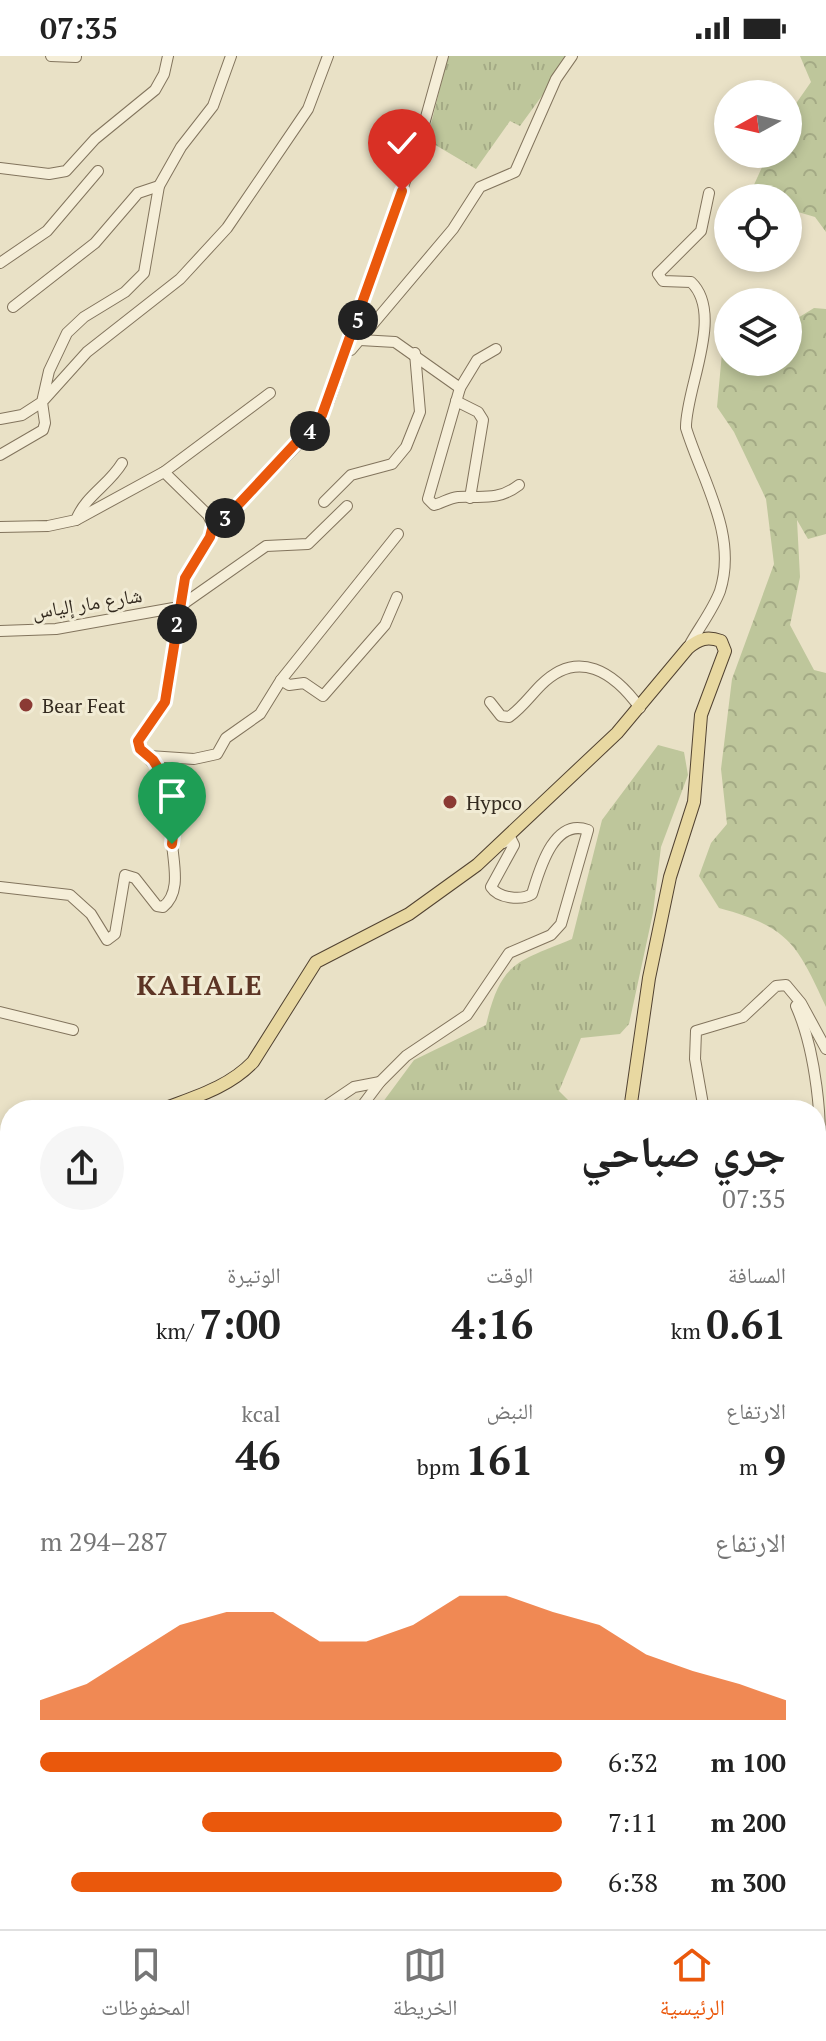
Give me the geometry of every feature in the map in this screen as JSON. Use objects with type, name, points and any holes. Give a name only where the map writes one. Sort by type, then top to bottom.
[{"type":"main road","points":[[187,1100],[218,1088],[243,1073],[316,962],[429,901],[499,845],[640,708],[688,648],[697,640],[713,638],[721,641],[725,651],[701,715],[694,802],[670,877],[649,978],[631,1100]]},
{"type":"street","points":[[51,56],[76,57]]},
{"type":"street","points":[[0,168],[49,174],[66,171],[95,139],[155,90],[164,74],[168,56]]},
{"type":"street","points":[[0,455],[43,430],[42,402],[49,371],[67,333],[84,317],[125,292],[144,273],[159,186],[181,147],[213,106],[231,56]]},
{"type":"street","points":[[0,419],[22,415],[42,402],[87,352],[180,279],[227,228],[308,109],[328,56]]},
{"type":"street","points":[[213,525],[224,520],[315,424],[333,391],[421,135],[443,56]]},
{"type":"street","points":[[346,354],[453,229],[480,187],[515,172],[556,79],[572,56]]},
{"type":"street","points":[[0,263],[47,231],[98,171]]},
{"type":"street","points":[[13,307],[95,243],[138,193],[159,186]]},
{"type":"street","points":[[688,648],[720,591],[724,543],[721,523],[686,428],[686,414],[704,338],[697,289],[691,282],[663,281],[658,274],[701,231],[709,193]]},
{"type":"street","points":[[360,340],[387,340],[415,353],[460,388]]},
{"type":"street","points":[[496,349],[477,360],[460,388],[428,499],[434,505],[449,499],[495,497],[519,485]]},
{"type":"street","points":[[324,502],[351,475],[392,464],[406,447],[420,412],[415,353]]},
{"type":"street","points":[[0,527],[48,526],[76,520],[164,472],[270,393]]},
{"type":"street","points":[[456,401],[478,412],[483,420],[470,498]]},
{"type":"street","points":[[76,520],[83,504],[111,480],[122,463]]},
{"type":"street","points":[[0,887],[70,895],[91,914],[107,940],[115,934],[125,875],[135,878],[157,906],[166,904],[173,892],[175,859],[171,841],[175,818],[167,782],[149,756],[140,749],[138,741],[165,702],[185,578],[210,537],[213,525],[200,506],[164,472]]},
{"type":"street","points":[[179,607],[266,546],[308,544],[347,506]]},
{"type":"street","points":[[149,756],[194,759],[217,754],[226,738],[260,714],[281,680],[398,534]]},
{"type":"street","points":[[281,680],[289,685],[304,683],[323,696],[385,625],[397,597]]},
{"type":"street","name":"شارع مار إلياس","points":[[0,631],[56,629],[179,607]]},
{"type":"street","points":[[490,702],[501,716],[509,717],[550,677],[584,664],[596,667],[624,686],[640,708]]},
{"type":"street","points":[[366,1100],[380,1082],[417,1047],[467,1015],[509,953],[551,935],[561,924],[588,830],[574,830],[549,848],[532,894],[524,898],[493,892],[493,878],[514,841],[511,839],[499,845]]},
{"type":"street","points":[[702,1100],[695,1059],[696,1031],[743,1017],[780,985],[786,985],[801,1003],[826,1049]]},
{"type":"street","points":[[780,985],[797,1007],[813,1047],[819,1100]]},
{"type":"street","points":[[0,1012],[73,1030]]},
{"type":"street","points":[[335,1100],[354,1087],[380,1082]]},
{"type":"green space","points":[[448,56],[571,56],[520,126],[510,121],[476,169],[427,140]]},
{"type":"green space","points":[[800,56],[826,56],[826,232],[815,217],[802,213],[802,184],[754,184],[762,168],[802,168],[802,95],[811,82]]},
{"type":"green space","points":[[814,308],[826,309],[826,534],[808,539],[797,520],[800,577],[790,625],[814,670],[826,673],[826,1007],[807,968],[788,941],[761,923],[719,908],[699,876],[711,843],[727,824],[721,769],[732,679],[774,564],[766,499],[734,432],[717,407],[720,376],[802,376],[802,315]]},
{"type":"green space","points":[[658,745],[684,752],[688,775],[661,847],[653,913],[629,1024],[620,1034],[581,1038],[559,1091],[568,1100],[384,1100],[414,1060],[486,1025],[498,988],[514,967],[537,953],[572,939],[602,820]]},
{"type":"place","name":"Bear Feat","points":[[26,705]]},
{"type":"place","name":"Hypco","points":[[450,802]]},
{"type":"district","name":"KAHALE","points":[[200,984]]},
{"type":"route","points":[[172,844],[175,818],[167,782],[158,766],[140,749],[138,741],[156,720],[165,702],[185,578],[194,558],[210,537],[213,525],[224,520],[240,500],[308,434],[322,415],[402,191]]}]
